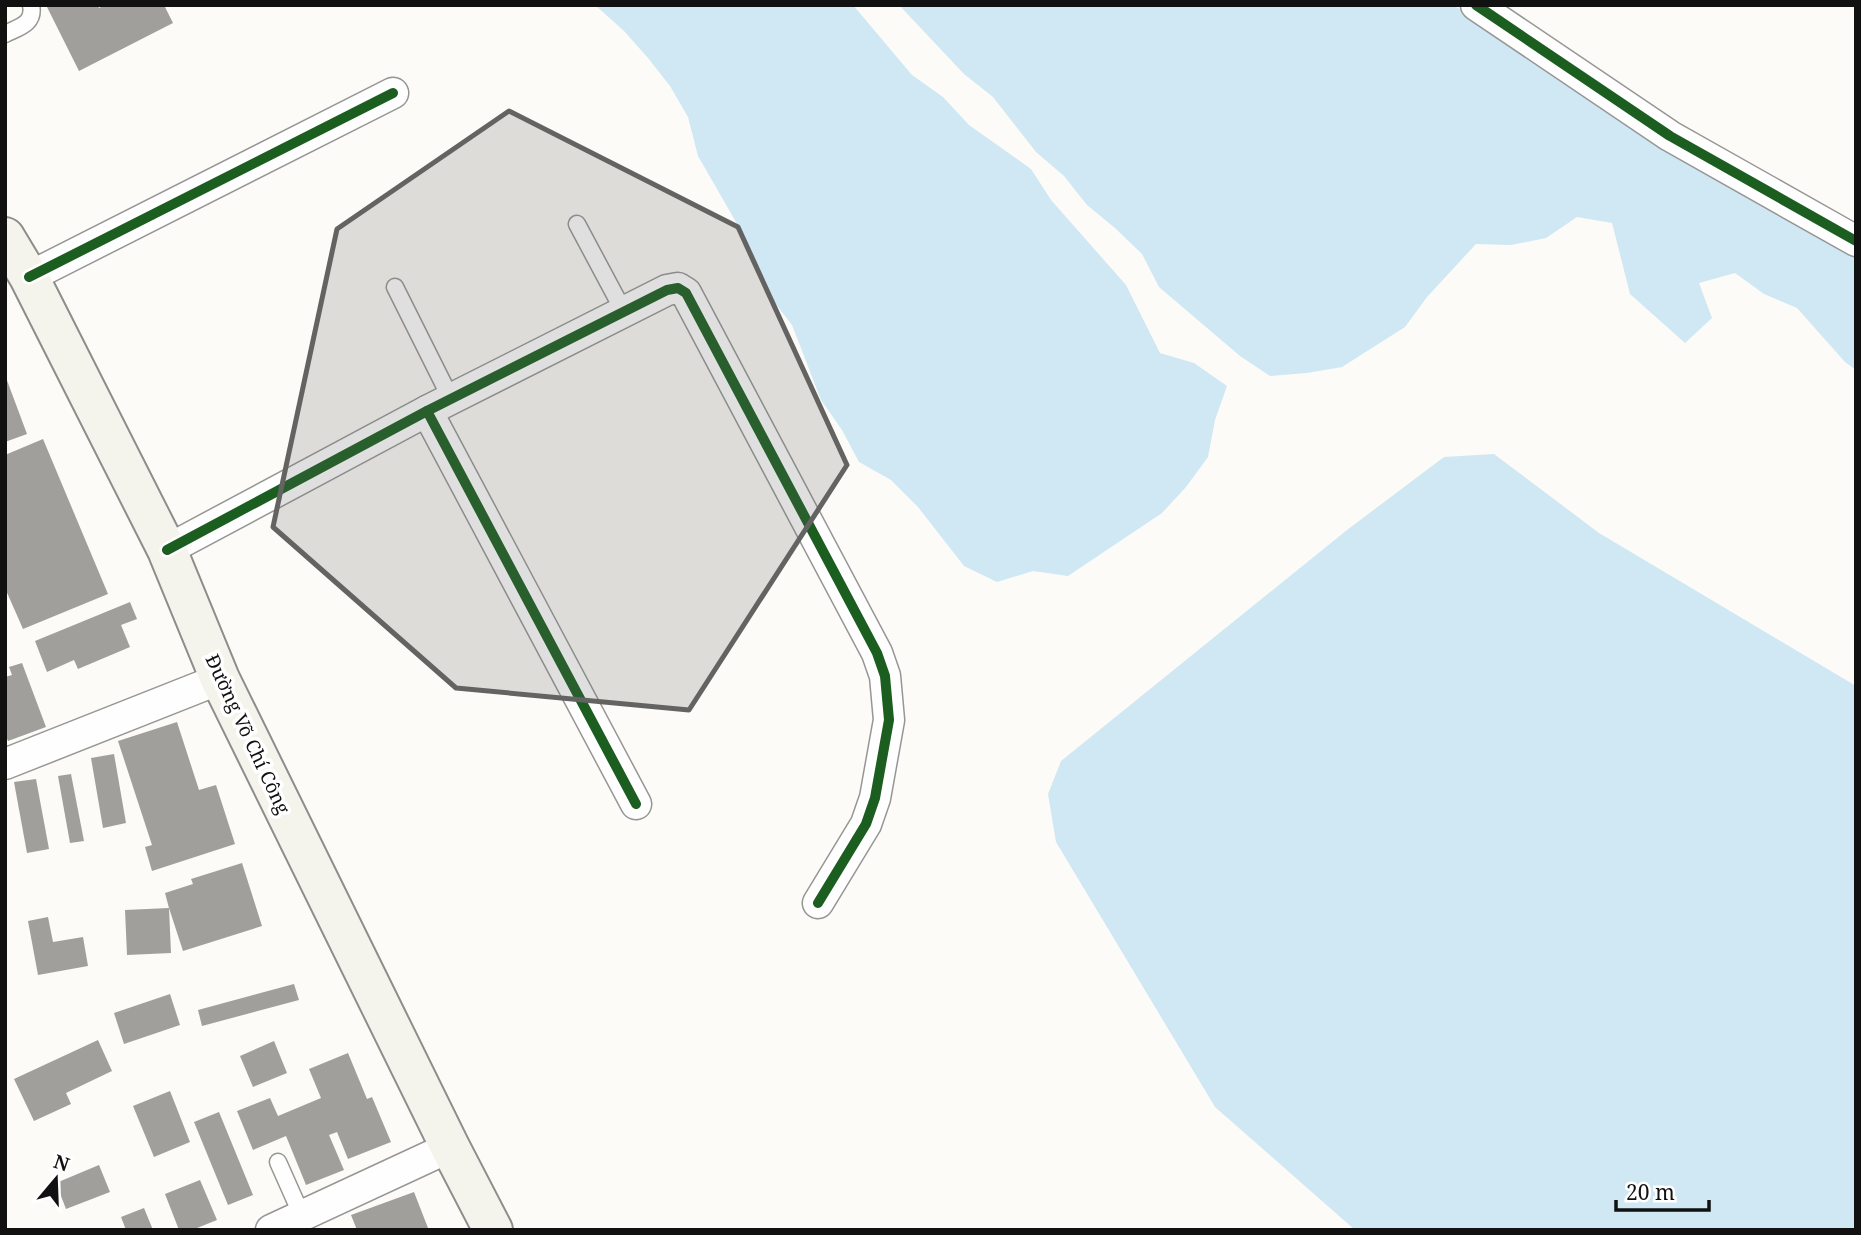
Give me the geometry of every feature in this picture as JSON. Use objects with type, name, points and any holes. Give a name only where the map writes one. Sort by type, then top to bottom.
[{"type":"main road","name":"Đường Võ Chí Công","points":[[5,237],[29,277],[167,550],[220,679],[493,1230]]},
{"type":"street","points":[[1476,5],[1670,136],[1856,241]]},
{"type":"street","points":[[29,277],[393,93]]},
{"type":"street","points":[[167,550],[439,405],[667,290],[678,288],[686,293],[877,653],[884,676],[889,720],[875,798],[866,824],[818,902]]},
{"type":"street","points":[[439,405],[636,804]]},
{"type":"street","points":[[5,764],[220,679]]},
{"type":"street","points":[[271,1230],[450,1147]]},
{"type":"lane","points":[[5,34],[28,23],[33,15],[31,5]]},
{"type":"lane","points":[[577,224],[624,312]]},
{"type":"lane","points":[[395,287],[439,405]]},
{"type":"lane","points":[[278,1162],[302,1216]]},
{"type":"highlighted area","points":[[509,111],[738,227],[847,465],[689,710],[456,688],[273,527],[337,229]]},
{"type":"water","points":[[595,5],[853,5],[912,75],[943,97],[969,125],[1031,169],[1051,200],[1126,285],[1160,353],[1194,363],[1227,386],[1215,420],[1208,457],[1186,487],[1162,513],[1068,576],[1033,571],[997,582],[964,566],[918,507],[891,480],[859,462],[842,430],[821,400],[792,325],[768,294],[750,260],[736,222],[698,156],[688,117],[670,86],[648,58],[624,31]]},
{"type":"water","points":[[899,5],[1453,5],[1856,253],[1856,370],[1845,362],[1797,308],[1764,294],[1735,273],[1699,283],[1712,318],[1685,343],[1630,294],[1612,223],[1577,217],[1546,238],[1511,245],[1476,244],[1427,297],[1405,327],[1342,367],[1270,376],[1240,356],[1159,287],[1142,254],[1087,205],[1064,176],[1036,152],[993,97],[964,74]]},
{"type":"water","points":[[1494,454],[1599,533],[1856,686],[1856,1230],[1355,1230],[1215,1107],[1056,842],[1048,794],[1061,761],[1347,530],[1444,457]]},
{"type":"building","points":[[46,5],[98,5],[99,8],[105,5],[164,5],[173,23],[79,71]]},
{"type":"building","points":[[5,375],[27,434],[5,442]]},
{"type":"building","points":[[43,439],[108,594],[23,629],[5,588],[5,455]]},
{"type":"building","points":[[130,602],[137,619],[121,625],[130,647],[78,669],[74,660],[47,672],[35,641]]},
{"type":"building","points":[[22,663],[46,727],[8,741],[5,734],[5,677],[12,675],[9,667]]},
{"type":"building","points":[[177,722],[199,790],[216,785],[235,844],[152,871],[145,847],[152,845],[118,741]]},
{"type":"building","points":[[114,754],[126,823],[103,828],[91,758]]},
{"type":"building","points":[[71,774],[84,841],[70,843],[58,776]]},
{"type":"building","points":[[36,779],[49,849],[27,853],[14,782]]},
{"type":"building","points":[[242,863],[262,926],[183,951],[165,893],[193,884],[191,879]]},
{"type":"building","points":[[169,908],[171,953],[127,955],[125,910]]},
{"type":"building","points":[[48,917],[53,942],[83,937],[88,966],[38,975],[28,921]]},
{"type":"building","points":[[294,984],[299,1000],[202,1026],[198,1010]]},
{"type":"building","points":[[170,994],[180,1025],[124,1044],[114,1013]]},
{"type":"building","points":[[98,1040],[112,1071],[66,1093],[71,1104],[34,1121],[14,1079]]},
{"type":"building","points":[[274,1041],[287,1073],[253,1087],[240,1056]]},
{"type":"building","points":[[348,1053],[367,1099],[372,1097],[391,1142],[348,1159],[337,1132],[329,1135],[344,1170],[306,1185],[286,1136],[253,1150],[237,1111],[270,1098],[278,1116],[321,1098],[309,1069]]},
{"type":"building","points":[[170,1091],[190,1142],[154,1157],[133,1106]]},
{"type":"building","points":[[219,1112],[253,1195],[228,1205],[194,1122]]},
{"type":"building","points":[[99,1165],[110,1192],[66,1209],[56,1183]]},
{"type":"building","points":[[200,1180],[217,1220],[192,1230],[179,1230],[165,1194]]},
{"type":"building","points":[[414,1192],[428,1228],[357,1230],[351,1215]]},
{"type":"building","points":[[144,1208],[153,1230],[126,1230],[121,1217]]},
{"type":"cycle path","points":[[1476,5],[1670,136],[1856,241]]},
{"type":"cycle path","points":[[29,277],[393,93]]},
{"type":"cycle path","points":[[167,550],[427,411],[667,290],[678,288],[686,293],[877,653],[885,676],[889,720],[875,798],[866,824],[818,903]]},
{"type":"cycle path","points":[[427,411],[636,804]]}]
